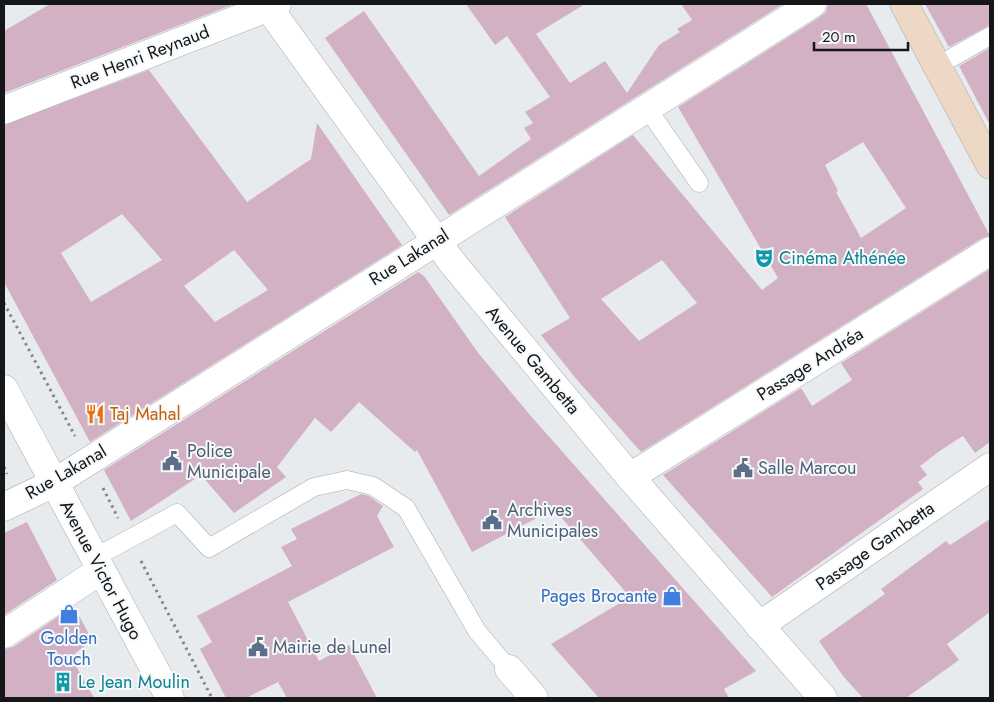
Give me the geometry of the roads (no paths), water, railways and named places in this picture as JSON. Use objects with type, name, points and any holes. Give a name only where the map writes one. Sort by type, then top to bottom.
[{"type":"main road","points":[[904,4],[990,165]]},
{"type":"street","name":"Rue Lakanal","points":[[4,507],[54,483],[812,4]]},
{"type":"street","name":"Rue Henri Reynaud","points":[[4,110],[271,5]]},
{"type":"street","name":"Avenue Gambetta","points":[[271,5],[435,241],[630,477],[823,698]]},
{"type":"street","name":"Passage Andréa","points":[[630,477],[990,251]]},
{"type":"street","name":"Avenue Victor Hugo","points":[[4,389],[170,698]]},
{"type":"street","name":"Passage Gambetta","points":[[759,626],[990,466]]},
{"type":"street","points":[[4,634],[98,564]]},
{"type":"street","points":[[509,669],[534,698]]},
{"type":"lane","points":[[937,66],[990,36]]},
{"type":"lane","points":[[647,108],[699,183]]},
{"type":"lane","points":[[98,564],[129,539],[177,513],[209,548],[314,487],[347,480],[373,486],[406,508],[477,632],[509,669]]},
{"type":"place","name":"Cinéma Athénée","points":[[764,258]]},
{"type":"place","name":"Taj Mahal","points":[[95,414]]},
{"type":"place","name":"Police Municipale","points":[[172,461]]},
{"type":"place","name":"Salle Marcou","points":[[743,468]]},
{"type":"place","name":"Archives Municipales","points":[[492,520]]},
{"type":"place","name":"Pages Brocante","points":[[672,596]]},
{"type":"place","name":"Golden Touch","points":[[69,614]]},
{"type":"place","name":"Mairie de Lunel","points":[[258,647]]},
{"type":"place","name":"Le Jean Moulin","points":[[63,682]]}]
